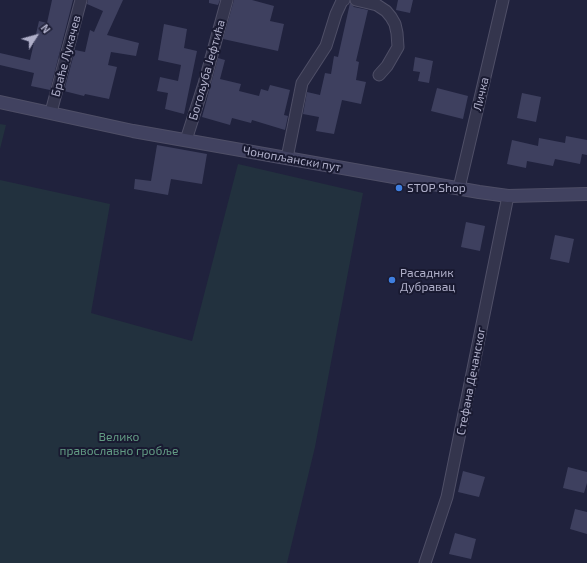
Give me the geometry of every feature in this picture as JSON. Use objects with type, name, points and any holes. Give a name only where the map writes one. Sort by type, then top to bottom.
[{"type":"street","name":"Браће Лукачев","points":[[51,112],[81,0]]},
{"type":"street","name":"Богољуба Јефтића","points":[[186,140],[204,84],[227,0]]},
{"type":"street","points":[[287,158],[302,83],[326,46],[336,14],[342,1],[344,0]]},
{"type":"street","points":[[356,0],[378,2],[391,17],[397,33],[398,47],[387,66],[379,75]]},
{"type":"street","name":"Личка","points":[[459,188],[503,0]]},
{"type":"street","name":"Чонопљански пут","points":[[0,102],[133,131],[508,196],[587,194]]},
{"type":"street","name":"Стефана Дечанског","points":[[425,563],[447,497],[508,196]]},
{"type":"green space","points":[[0,124],[6,125],[0,149]]},
{"type":"green space","name":"Велико православно гробље","points":[[238,164],[363,193],[315,447],[287,563],[0,563],[0,180],[110,204],[91,313],[192,341]]},
{"type":"building","points":[[52,0],[73,0],[50,90],[31,86],[34,73],[0,65],[0,53],[30,60],[39,21],[47,23]]},
{"type":"building","points":[[88,0],[123,0],[107,35],[139,43],[136,56],[111,52],[108,65],[117,67],[109,99],[85,94],[84,96],[64,91],[75,50],[85,52],[90,30],[94,32],[103,11],[87,4]]},
{"type":"building","points":[[209,0],[220,0],[218,5],[209,3]]},
{"type":"building","points":[[234,0],[252,0],[274,6],[270,21],[284,24],[278,51],[223,39]]},
{"type":"building","points":[[398,0],[413,0],[410,13],[396,10]]},
{"type":"building","points":[[350,3],[354,7],[368,10],[356,61],[359,62],[356,80],[366,82],[361,104],[342,100],[334,134],[316,131],[319,117],[303,114],[307,92],[320,95],[325,73],[331,74],[334,56],[338,57]]},
{"type":"building","points":[[164,24],[187,29],[184,48],[197,51],[184,114],[165,109],[168,93],[157,91],[160,77],[178,81],[181,65],[158,60]]},
{"type":"building","points":[[415,57],[433,61],[429,83],[418,81],[420,72],[413,71]]},
{"type":"building","points":[[218,58],[225,60],[220,79],[241,84],[239,91],[259,96],[261,89],[268,91],[270,85],[290,90],[284,115],[288,116],[285,130],[252,120],[251,123],[232,118],[230,125],[202,117]]},
{"type":"building","points":[[437,88],[468,96],[463,119],[431,111]]},
{"type":"building","points":[[522,93],[541,97],[536,122],[517,118]]},
{"type":"building","points":[[566,136],[587,140],[587,155],[582,154],[580,164],[555,159],[553,166],[527,161],[526,168],[507,164],[512,140],[538,146],[539,138],[565,143]]},
{"type":"building","points":[[157,145],[207,154],[202,184],[171,179],[168,195],[134,189],[135,179],[151,181]]},
{"type":"building","points":[[466,222],[485,226],[480,251],[461,247]]},
{"type":"building","points":[[555,235],[574,239],[569,263],[550,259]]},
{"type":"building","points":[[568,467],[587,472],[587,483],[584,493],[563,488]]},
{"type":"building","points":[[463,471],[485,477],[479,497],[458,492]]},
{"type":"building","points":[[575,509],[587,512],[587,534],[570,529]]},
{"type":"building","points":[[455,533],[476,539],[471,559],[449,554]]},
{"type":"place","name":"STOP Shop","points":[[399,188]]},
{"type":"place","name":"Расадник Дубравац","points":[[392,280]]}]
